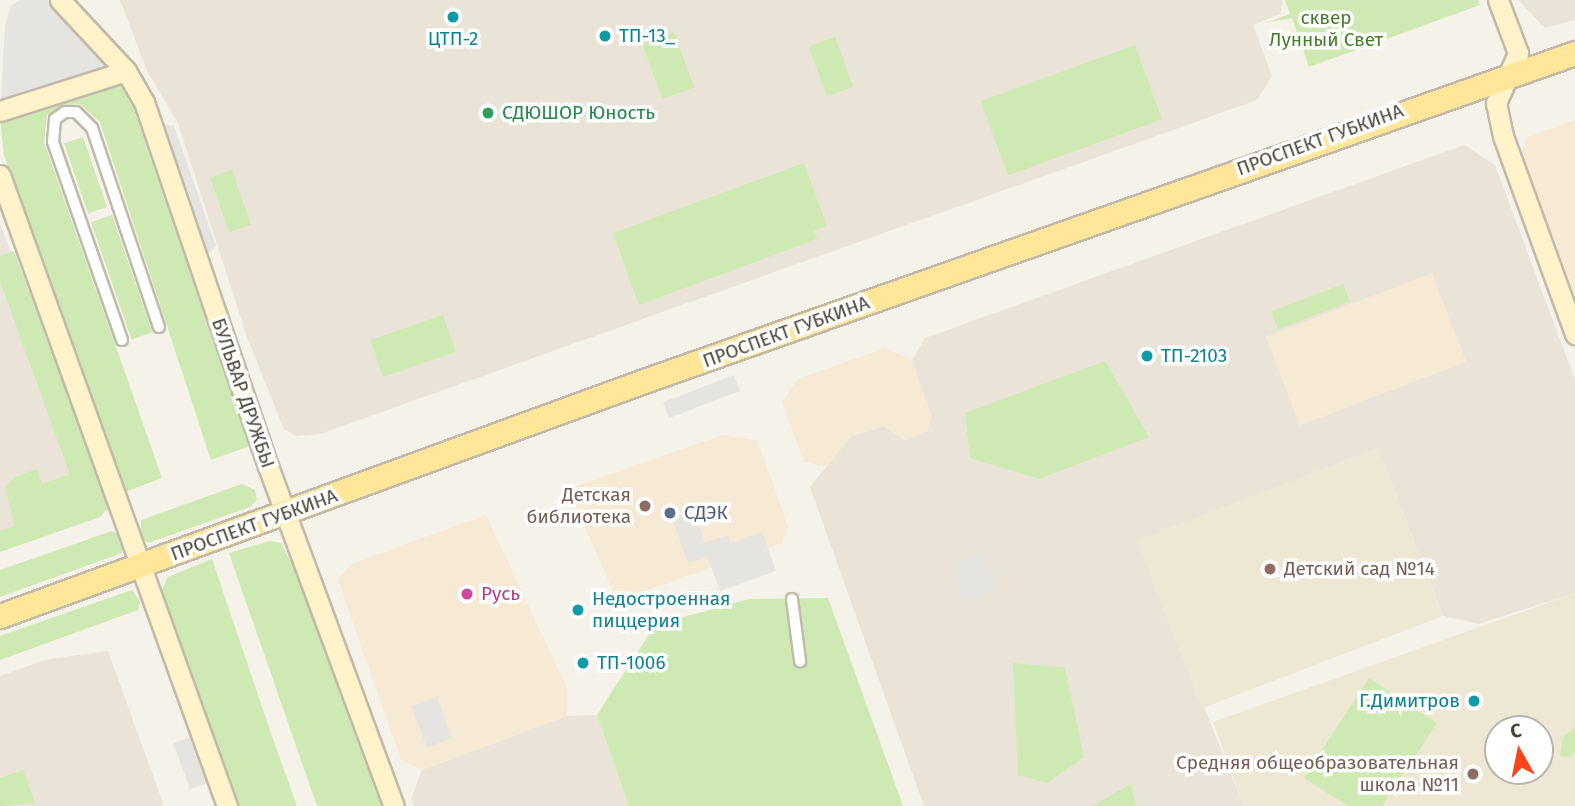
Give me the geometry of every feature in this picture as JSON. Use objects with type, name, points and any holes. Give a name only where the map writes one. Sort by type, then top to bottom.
[{"type":"main road","name":"БУЛЬВАР ДРУЖБЫ","points":[[60,0],[125,71],[144,102],[268,466],[394,806]]},
{"type":"main road","points":[[1498,0],[1518,52],[1496,103],[1503,136],[1575,334]]},
{"type":"main road","name":"ПРОСПЕКТ ГУБКИНА","points":[[0,617],[1575,53]]},
{"type":"main road","points":[[0,111],[125,71]]},
{"type":"main road","points":[[0,175],[227,806]]},
{"type":"street","points":[[122,340],[53,142],[55,119],[65,112],[76,112],[92,128],[159,327]]},
{"type":"street","points":[[792,599],[800,661]]},
{"type":"shaded area","points":[[20,0],[48,0],[100,55],[117,80],[0,118],[5,25],[11,6]]},
{"type":"shaded area","points":[[120,0],[1282,0],[1283,3],[1280,14],[1253,25],[1272,76],[1257,100],[320,434],[296,436],[284,429],[246,334],[178,123],[147,71]]},
{"type":"shaded area","points":[[1518,0],[1575,0],[1575,20],[1545,28]]},
{"type":"shaded area","points":[[1575,120],[1575,294],[1521,155],[1527,137]]},
{"type":"shaded area","points":[[161,124],[174,126],[216,246],[206,256]]},
{"type":"shaded area","points":[[1464,145],[1495,165],[1575,380],[1575,593],[1479,624],[1443,616],[1378,448],[1137,541],[1244,806],[924,806],[810,487],[851,436],[884,426],[904,440],[931,417],[912,360],[925,338]]},
{"type":"shaded area","points":[[0,224],[102,488],[0,549]]},
{"type":"shaded area","points":[[1432,273],[1466,362],[1300,425],[1266,337]]},
{"type":"shaded area","points":[[885,348],[912,360],[932,417],[927,432],[904,440],[884,426],[851,436],[827,467],[804,462],[782,402],[798,379]]},
{"type":"shaded area","points":[[734,375],[740,391],[669,418],[663,402]]},
{"type":"shaded area","points":[[723,435],[757,440],[788,526],[782,543],[630,596],[613,591],[573,500],[576,486]]},
{"type":"shaded area","points":[[1378,448],[1443,616],[1202,709],[1137,540]]},
{"type":"shaded area","points":[[693,511],[705,543],[728,535],[731,543],[762,532],[776,571],[720,591],[707,556],[688,563],[672,519]]},
{"type":"shaded area","points":[[486,515],[567,688],[567,716],[422,770],[401,760],[338,580],[351,564]]},
{"type":"shaded area","points":[[984,554],[997,590],[961,602],[956,563]]},
{"type":"shaded area","points":[[1575,593],[1575,806],[1244,806],[1213,722]]},
{"type":"shaded area","points":[[108,651],[164,806],[0,806],[0,676],[44,660]]},
{"type":"shaded area","points":[[437,697],[452,738],[427,748],[412,706]]},
{"type":"shaded area","points":[[597,715],[629,806],[414,806],[411,799],[422,770],[567,716]]},
{"type":"shaded area","points":[[194,736],[211,782],[190,790],[173,744]]},
{"type":"green space","name":"сквер Лунный Свет","points":[[1285,0],[1478,0],[1480,5],[1309,67],[1292,18],[1265,23],[1290,14]]},
{"type":"green space","points":[[674,32],[694,87],[662,99],[642,44]]},
{"type":"green space","points":[[835,37],[853,87],[827,96],[809,47]]},
{"type":"green space","points":[[1135,45],[1162,119],[1008,175],[981,101]]},
{"type":"green space","points":[[117,80],[134,110],[250,446],[211,460],[100,122],[80,104],[62,106],[47,115],[44,142],[162,478],[125,492],[4,155],[0,118]]},
{"type":"green space","points":[[83,137],[107,207],[88,213],[64,144]]},
{"type":"green space","points":[[804,163],[827,226],[814,231],[817,239],[639,305],[613,233]]},
{"type":"green space","points":[[232,170],[251,225],[229,232],[210,177]]},
{"type":"green space","points":[[112,215],[152,332],[132,339],[91,222]]},
{"type":"green space","points":[[14,251],[110,506],[100,517],[0,552],[0,531],[15,526],[5,487],[15,477],[37,469],[42,484],[70,474],[0,281],[0,256]]},
{"type":"green space","points":[[1343,284],[1350,302],[1278,329],[1271,312]]},
{"type":"green space","points":[[443,315],[456,352],[383,377],[370,340]]},
{"type":"green space","points":[[1105,361],[1149,437],[1039,479],[970,458],[965,413]]},
{"type":"green space","points":[[242,484],[255,490],[257,500],[250,507],[148,543],[141,537],[141,520]]},
{"type":"green space","points":[[112,531],[122,536],[122,553],[0,597],[0,570]]},
{"type":"green space","points":[[270,541],[281,543],[296,572],[381,806],[317,806],[229,553]]},
{"type":"green space","points":[[212,559],[297,806],[236,806],[164,603],[162,590],[168,577]]},
{"type":"green space","points":[[132,590],[140,602],[138,610],[0,660],[0,636]]},
{"type":"green space","points":[[828,598],[903,806],[629,806],[597,715],[655,625],[749,599]]},
{"type":"green space","points":[[1013,663],[1065,668],[1084,757],[1047,783],[1018,775]]},
{"type":"green space","points":[[1369,678],[1437,723],[1382,806],[1348,806],[1304,778]]},
{"type":"green space","points":[[1575,727],[1575,750],[1570,757],[1560,756],[1563,737]]},
{"type":"green space","points":[[23,770],[35,803],[0,806],[0,778]]},
{"type":"green space","points":[[1131,784],[1136,806],[1092,806]]},
{"type":"place","name":"ЦТП-2","points":[[453,17]]},
{"type":"place","name":"ТП-13_","points":[[605,36]]},
{"type":"place","name":"СДЮШОР Юность","points":[[488,113]]},
{"type":"place","name":"ТП-2103","points":[[1147,356]]},
{"type":"place","name":"Детская библиотека","points":[[645,506]]},
{"type":"place","name":"СДЭК","points":[[670,513]]},
{"type":"place","name":"Детский сад №14","points":[[1270,569]]},
{"type":"place","name":"Русь","points":[[467,594]]},
{"type":"place","name":"Недостроенная пиццерия","points":[[578,610]]},
{"type":"place","name":"ТП-1006","points":[[583,663]]},
{"type":"place","name":"Г.Димитров","points":[[1474,701]]},
{"type":"place","name":"Cредняя общеобразовательная школа №11","points":[[1473,774]]}]
